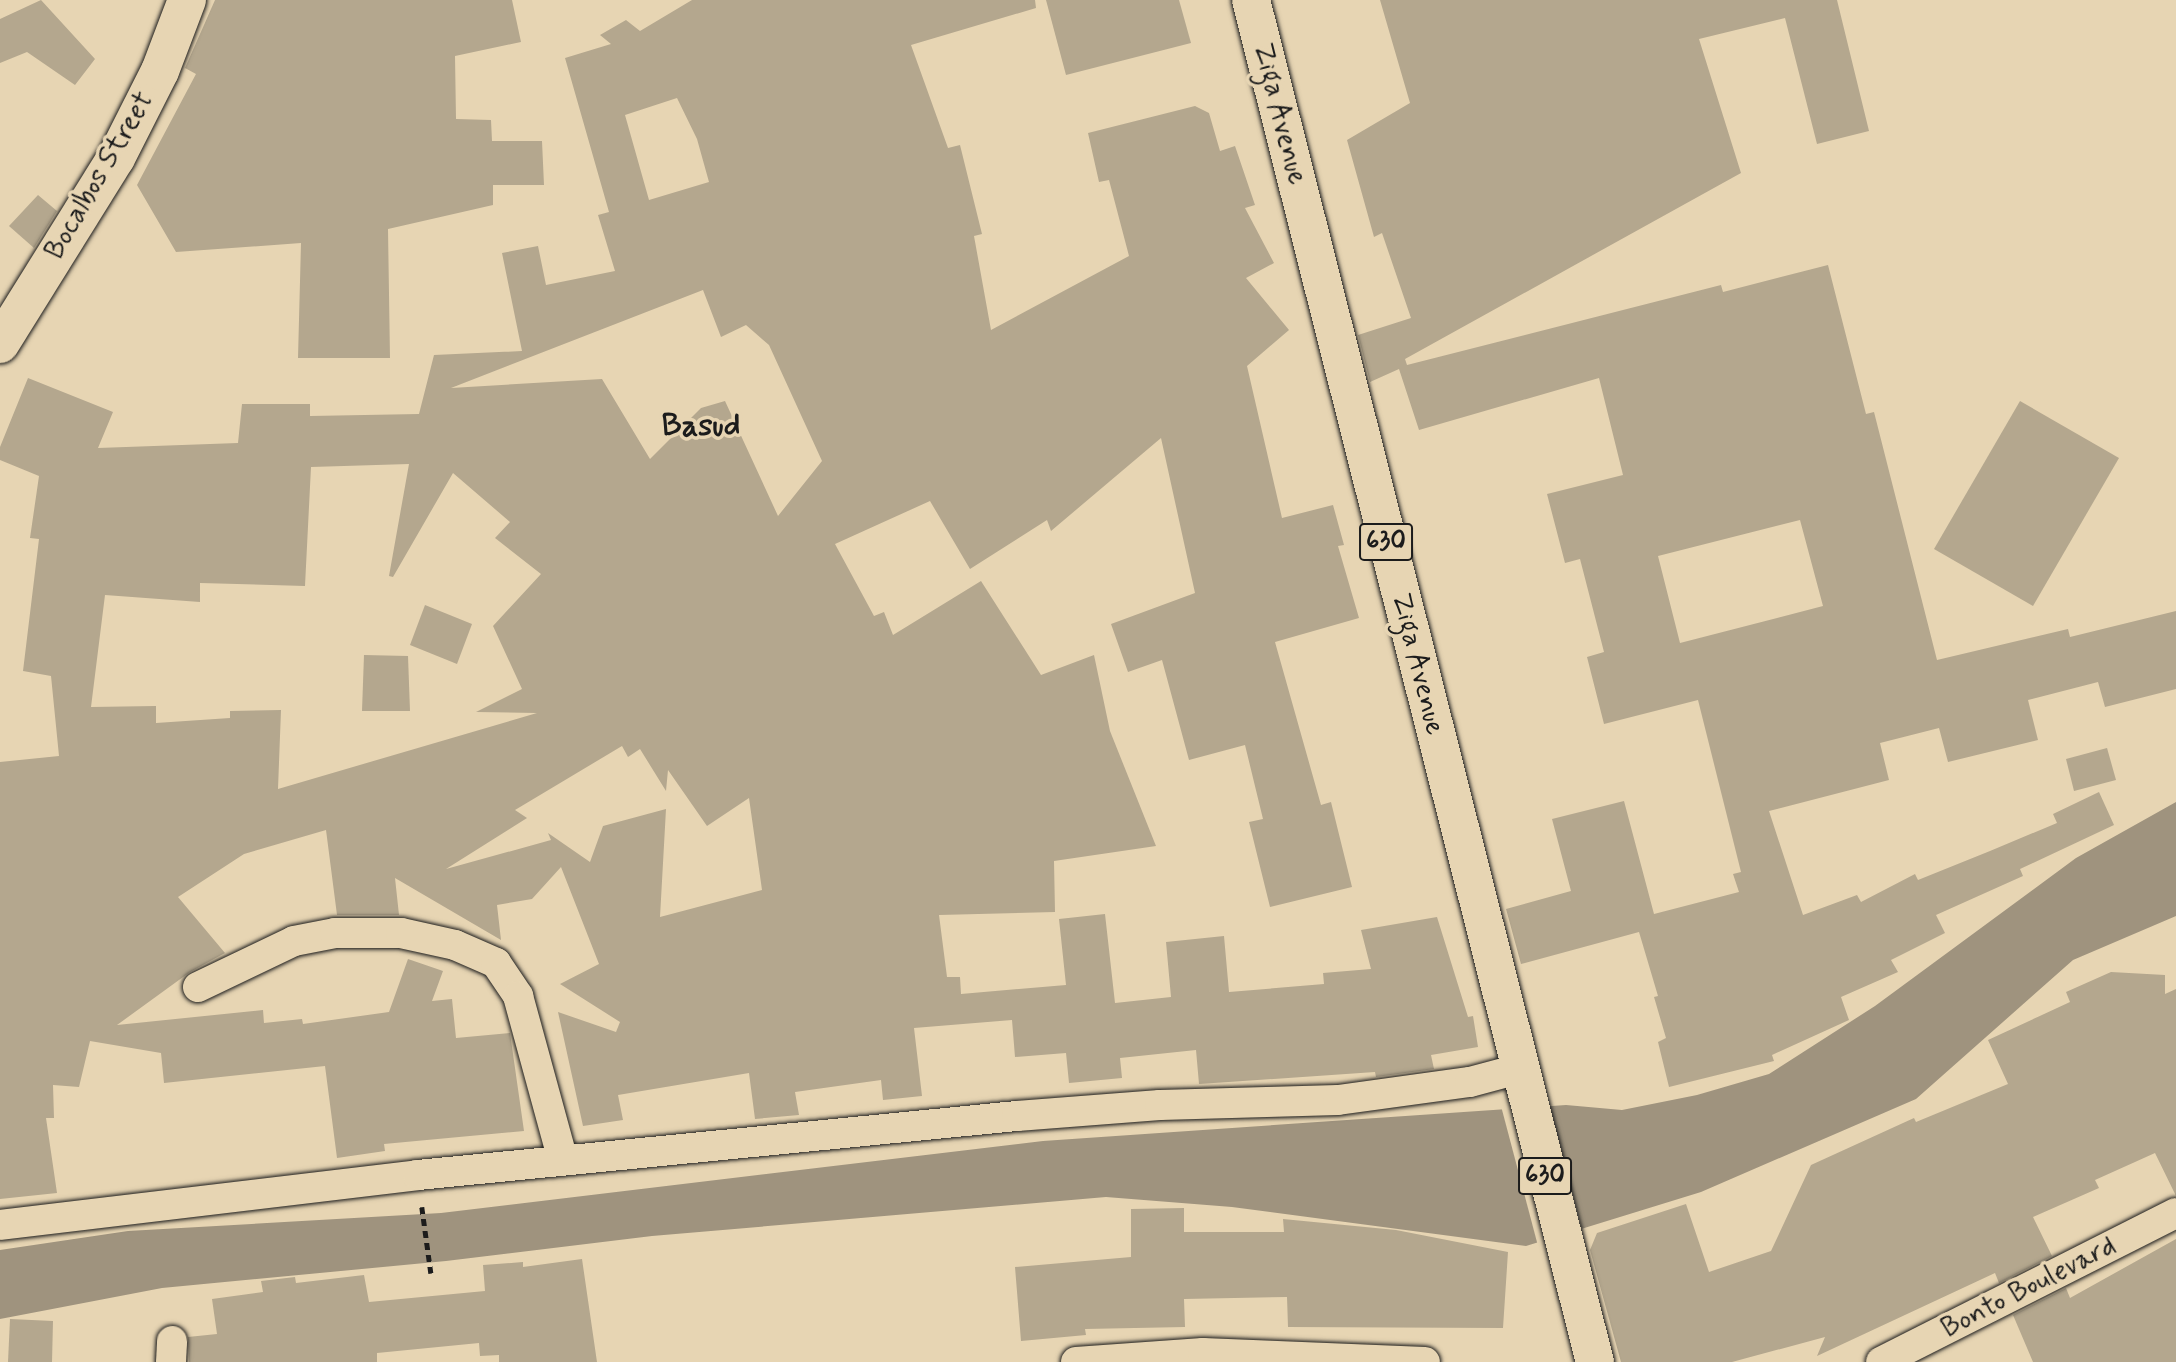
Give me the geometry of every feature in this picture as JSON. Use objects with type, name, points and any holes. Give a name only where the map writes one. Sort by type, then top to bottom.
[{"type":"main road","name":"Bocalbos Street","points":[[0,344],[116,158],[160,71],[187,0]]},
{"type":"main road","name":"Ziga Avenue","points":[[1251,0],[1521,1076]]},
{"type":"main road","name":"630","points":[[1521,1076],[1567,1267],[1594,1362]]},
{"type":"street","points":[[198,987],[294,941],[335,933],[401,933],[455,946],[496,963],[518,996],[563,1160]]},
{"type":"street","points":[[0,1224],[563,1160],[1056,1113],[1338,1100],[1521,1076]]},
{"type":"street","name":"Bonto Boulevard","points":[[1881,1362],[2176,1213]]},
{"type":"street","points":[[1076,1362],[1203,1353],[1425,1362]]},
{"type":"path","points":[[418,1175],[431,1273]]},
{"type":"shaded area","points":[[2176,802],[2176,916],[2073,960],[1916,1099],[1701,1192],[1526,1246],[1232,1207],[1106,1197],[652,1236],[446,1261],[162,1288],[0,1319],[0,1250],[128,1231],[441,1213],[1043,1141],[1566,1105],[1622,1110],[1697,1095],[1769,1074],[1875,1006],[2076,858]]},
{"type":"pier","points":[[1549,1103],[1582,1230],[1538,1246],[1501,1106]]},
{"type":"building","points":[[41,0],[95,59],[75,85],[27,52],[0,63],[0,19]]},
{"type":"building","points":[[215,0],[512,0],[521,42],[455,56],[456,119],[491,120],[492,141],[542,141],[544,185],[493,185],[493,205],[388,229],[390,358],[298,358],[301,243],[176,252],[137,185],[196,74],[185,68]]},
{"type":"building","points":[[692,0],[1035,0],[1036,8],[911,45],[948,148],[960,145],[982,234],[974,236],[991,330],[1129,256],[1109,180],[1099,182],[1088,133],[1195,106],[1209,113],[1220,151],[1235,146],[1255,205],[1245,208],[1274,263],[1246,278],[1289,330],[1247,366],[1282,518],[1333,505],[1344,545],[1338,546],[1359,618],[1275,642],[1321,805],[1331,802],[1352,887],[1270,907],[1249,822],[1263,819],[1245,745],[1189,760],[1162,660],[1128,672],[1111,624],[1195,593],[1161,438],[1051,531],[1047,520],[970,569],[930,501],[835,544],[874,616],[884,612],[893,635],[981,581],[1041,675],[1094,655],[1110,731],[1156,846],[1054,861],[1055,912],[939,915],[947,977],[960,977],[961,994],[1066,985],[1059,919],[1105,914],[1115,1003],[1171,997],[1166,942],[1224,936],[1229,992],[1324,984],[1323,973],[1371,969],[1361,930],[1437,917],[1468,1017],[1473,1016],[1478,1047],[1431,1055],[1434,1069],[1376,1077],[1375,1072],[1199,1084],[1196,1050],[1120,1058],[1122,1078],[1069,1083],[1066,1053],[1015,1057],[1012,1020],[914,1028],[922,1096],[883,1100],[881,1080],[795,1092],[799,1115],[755,1119],[749,1073],[618,1095],[623,1120],[583,1126],[558,1012],[616,1032],[620,1022],[560,984],[599,964],[561,867],[532,899],[497,905],[501,940],[395,878],[399,915],[337,915],[326,830],[244,854],[178,897],[225,953],[190,972],[117,1025],[263,1010],[264,1023],[302,1019],[303,1024],[389,1012],[408,959],[443,971],[432,1001],[452,999],[456,1038],[510,1033],[524,1131],[384,1144],[385,1151],[337,1158],[325,1066],[164,1083],[161,1053],[90,1041],[79,1087],[53,1085],[54,1118],[46,1118],[57,1193],[0,1199],[0,762],[59,756],[51,676],[23,671],[39,539],[30,538],[39,476],[0,460],[0,447],[28,378],[113,412],[98,448],[238,443],[242,404],[310,404],[310,416],[419,414],[434,355],[522,351],[502,253],[538,246],[546,285],[615,271],[598,215],[609,212],[565,58],[611,44],[600,35],[626,20],[640,31]],"holes":[[[677,98],[697,139],[709,182],[649,200],[625,115]],[[703,290],[721,337],[746,325],[769,345],[822,461],[778,516],[725,401],[701,408],[650,459],[602,379],[451,388]],[[409,464],[389,576],[393,577],[453,473],[510,522],[495,538],[541,574],[493,626],[522,689],[476,712],[537,713],[278,789],[281,710],[230,711],[230,718],[156,723],[156,706],[91,707],[105,595],[200,602],[200,583],[305,586],[311,467]],[[622,746],[628,757],[640,749],[666,791],[668,770],[707,826],[749,798],[762,890],[660,917],[666,809],[603,826],[590,862],[548,833],[551,840],[446,869],[527,818],[515,810]]]},
{"type":"building","points":[[1046,0],[1179,0],[1191,43],[1066,75]]},
{"type":"building","points":[[1380,0],[1837,0],[1869,131],[1817,144],[1785,18],[1699,39],[1741,173],[1405,359],[1407,365],[1721,285],[1723,292],[1828,265],[1866,414],[1874,412],[1937,660],[2068,629],[2070,637],[2176,611],[2176,689],[2105,707],[2098,682],[2028,700],[2038,740],[1948,762],[1939,728],[1880,743],[1889,780],[1769,811],[1803,915],[1857,895],[1861,902],[1915,874],[1918,880],[1990,851],[2057,823],[2053,814],[2099,792],[2114,825],[2020,869],[2023,876],[1936,915],[1945,933],[1891,960],[1898,972],[1841,997],[1849,1020],[1772,1055],[1774,1061],[1669,1087],[1658,1042],[1666,1038],[1654,997],[1658,996],[1639,932],[1521,964],[1506,909],[1571,891],[1552,819],[1624,801],[1654,914],[1739,892],[1733,874],[1741,872],[1698,700],[1604,724],[1587,657],[1604,652],[1580,559],[1565,563],[1547,494],[1623,475],[1599,378],[1419,430],[1399,369],[1370,382],[1358,335],[1411,318],[1382,233],[1374,237],[1347,140],[1410,103]],"holes":[[[1800,520],[1823,606],[1680,643],[1658,556]]]},
{"type":"building","points":[[38,195],[57,211],[34,248],[9,226]]},
{"type":"building","points":[[2020,401],[2119,458],[2033,606],[1934,549]]},
{"type":"building","points":[[425,605],[472,624],[457,664],[410,645]]},
{"type":"building","points":[[364,655],[408,656],[410,711],[362,711]]},
{"type":"building","points":[[2107,748],[2116,780],[2074,791],[2066,759]]},
{"type":"building","points":[[2111,972],[2165,975],[2165,994],[2176,989],[2176,1196],[2155,1153],[2095,1180],[2099,1188],[2033,1217],[2052,1256],[1999,1283],[1995,1273],[1817,1356],[1825,1337],[1732,1362],[1621,1362],[1590,1250],[1597,1233],[1686,1204],[1709,1272],[1771,1251],[1811,1165],[1914,1118],[1916,1122],[2008,1084],[1988,1040],[2070,1002],[2066,992]]},
{"type":"building","points":[[1184,1208],[1184,1232],[1284,1232],[1283,1219],[1396,1230],[1508,1252],[1503,1328],[1288,1327],[1287,1297],[1184,1299],[1185,1327],[1085,1329],[1086,1335],[1021,1341],[1015,1267],[1131,1257],[1131,1209]]},
{"type":"building","points":[[2176,1239],[2176,1362],[2033,1362],[2013,1315],[2066,1288],[2070,1298]]},
{"type":"building","points":[[582,1259],[597,1362],[499,1362],[499,1355],[480,1356],[479,1343],[377,1353],[377,1362],[189,1362],[188,1337],[217,1334],[212,1299],[263,1292],[261,1281],[295,1277],[296,1283],[364,1275],[369,1302],[485,1291],[483,1265],[523,1262],[523,1267]]},
{"type":"building","points":[[10,1319],[53,1321],[52,1362],[8,1362]]},
{"type":"district","name":"Basud","points":[[701,426]]}]
